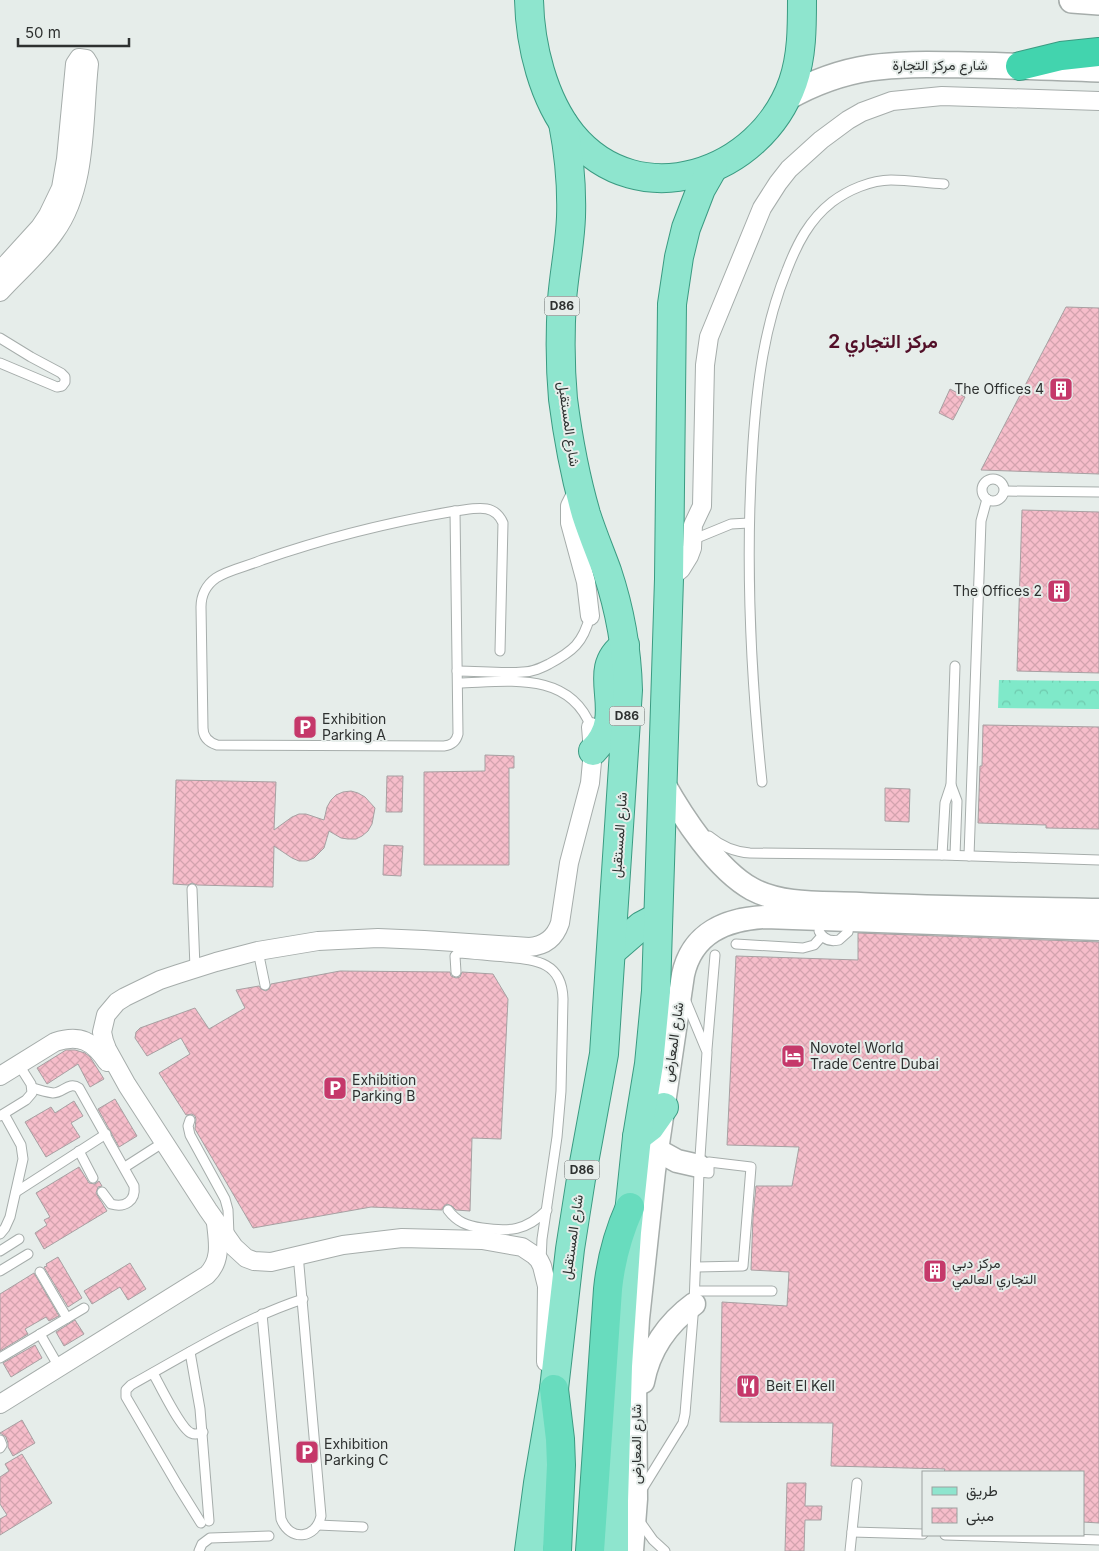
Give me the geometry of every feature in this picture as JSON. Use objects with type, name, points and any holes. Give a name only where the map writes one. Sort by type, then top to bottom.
[{"type":"highway","points":[[1020,66],[1061,56],[1099,52]]},
{"type":"highway","points":[[590,1551],[608,1289],[613,1256],[630,1207]]},
{"type":"highway","points":[[554,1389],[561,1465],[557,1551]]},
{"type":"main road","points":[[529,0],[531,28],[538,64],[549,94],[563,123],[572,135],[594,155],[620,170],[661,178],[680,177],[712,168],[735,156],[756,140],[778,113],[786,98],[798,65],[802,0]]},
{"type":"main road","points":[[1072,0],[1099,2]]},
{"type":"main road","name":"شارع مركز التجارة","points":[[786,98],[832,76],[874,66],[918,64],[1099,69]]},
{"type":"main road","name":"شارع المستقبل","points":[[529,1551],[554,1389],[570,1249],[604,1054],[628,708],[628,672],[625,646],[614,596],[579,488],[567,427],[561,364],[562,300],[571,216],[570,168],[563,123]]},
{"type":"main road","name":"D86","points":[[663,774],[669,579],[672,304],[674,280],[686,228],[701,189],[712,168]]},
{"type":"main road","points":[[592,739],[603,739],[609,723],[608,668],[614,655],[625,646]]},
{"type":"main road","points":[[647,1144],[644,1101],[656,991],[663,774]]},
{"type":"main road","points":[[611,952],[640,926],[658,917]]},
{"type":"main road","points":[[614,1551],[618,1366],[627,1232],[630,1207],[650,1127],[664,1107]]},
{"type":"street","points":[[0,271],[40,227],[55,202],[65,174],[75,64],[79,58],[86,59],[89,64],[80,167],[72,201],[55,233],[0,292]]},
{"type":"street","points":[[669,579],[686,563],[689,556],[693,525],[702,501],[705,365],[709,337],[762,208],[789,169],[814,146],[848,120],[862,112],[892,101],[942,96],[1099,101]]},
{"type":"street","points":[[579,488],[570,506],[570,523],[586,582],[590,616]]},
{"type":"street","points":[[554,1389],[545,1353],[548,1295],[542,1266],[534,1255],[522,1247],[474,1240],[430,1238],[384,1240],[343,1245],[298,1254],[271,1262],[254,1261],[239,1253],[200,1199],[127,1085],[104,1041],[104,1024],[106,1015],[117,1002],[160,980],[195,968],[258,951],[318,941],[378,938],[529,948],[548,941],[558,930],[560,923],[569,863],[590,783],[592,739]]},
{"type":"street","points":[[663,774],[690,826],[723,865],[750,888],[772,897],[796,901],[1099,910]]},
{"type":"street","name":"شارع المعارض","points":[[664,1107],[685,965],[695,946],[702,938],[720,927],[739,920],[765,916],[820,928],[850,920],[884,927],[1099,928]]},
{"type":"street","points":[[0,1076],[56,1042],[81,1040],[89,1042],[96,1047],[127,1085]]},
{"type":"street","points":[[647,1144],[677,1161],[699,1169]]},
{"type":"street","name":"شارع المعارض","points":[[632,1551],[636,1507],[636,1372],[647,1144]]},
{"type":"street","points":[[0,1404],[211,1271],[218,1256],[216,1220]]},
{"type":"street","points":[[636,1425],[644,1378],[651,1354],[664,1333],[695,1298]]},
{"type":"lane","points":[[762,782],[751,656],[748,589],[749,523],[752,446],[760,367],[773,308],[801,237],[810,224],[833,202],[860,187],[890,180],[944,184]]},
{"type":"lane","points":[[0,338],[31,358],[61,373],[65,377],[65,382],[62,386],[57,387],[0,363]]},
{"type":"lane","points":[[998,479],[1003,484],[1005,491],[1002,497],[996,501],[986,499],[982,489],[987,480],[998,479]]},
{"type":"lane","points":[[1005,491],[1099,492]]},
{"type":"lane","points":[[969,856],[981,521],[986,499]]},
{"type":"lane","points":[[456,511],[458,734],[455,741],[448,746],[217,745],[208,741],[203,733],[201,608],[203,594],[210,582],[223,574],[332,538],[375,527],[456,511],[479,508],[490,509],[498,514],[503,523],[500,651]]},
{"type":"lane","points":[[692,540],[731,524],[749,523]]},
{"type":"lane","points":[[457,671],[523,672],[537,670],[570,652],[577,645],[586,630],[590,616]]},
{"type":"lane","points":[[942,855],[945,803],[951,785],[956,666]]},
{"type":"lane","points":[[458,683],[532,682],[552,687],[566,694],[588,718],[592,739]]},
{"type":"lane","points":[[663,774],[708,835],[732,850],[750,853],[942,855],[1099,860]]},
{"type":"lane","points":[[951,785],[955,793],[957,806],[955,856]]},
{"type":"lane","points":[[192,889],[195,968]]},
{"type":"lane","points":[[736,944],[803,948],[814,945],[820,928]]},
{"type":"lane","points":[[258,951],[265,985]]},
{"type":"lane","points":[[456,972],[455,956],[458,953],[534,960],[547,965],[553,970],[561,984],[563,999],[557,1137],[542,1239],[542,1266]]},
{"type":"lane","points":[[665,1551],[653,1540],[636,1507],[679,1431],[685,1414],[695,1298],[699,1169],[715,955]]},
{"type":"lane","points":[[681,990],[707,1052]]},
{"type":"lane","points":[[19,1065],[33,1088],[55,1092],[72,1085],[77,1086],[134,1186],[134,1196],[122,1206],[111,1204],[102,1192]]},
{"type":"lane","points":[[0,1234],[10,1217],[22,1166],[22,1151],[18,1138],[2,1116],[30,1097],[33,1088]]},
{"type":"lane","points":[[190,1120],[188,1126],[190,1136],[227,1204],[229,1240]]},
{"type":"lane","points":[[16,1192],[106,1134]]},
{"type":"lane","points":[[124,1168],[164,1142]]},
{"type":"lane","points":[[79,1151],[94,1178]]},
{"type":"lane","points":[[697,1266],[743,1266],[751,1168],[709,1162],[709,1172],[699,1169]]},
{"type":"lane","points":[[448,1210],[458,1221],[466,1225],[506,1231],[533,1222],[547,1210]]},
{"type":"lane","points":[[0,1217],[10,1217]]},
{"type":"lane","points":[[0,1251],[19,1239]]},
{"type":"lane","points":[[0,1271],[28,1254]]},
{"type":"lane","points":[[262,1314],[282,1519],[287,1529],[298,1534],[309,1533],[318,1526],[321,1516],[298,1254]]},
{"type":"lane","points":[[40,1272],[67,1318]]},
{"type":"lane","points":[[695,1298],[772,1291]]},
{"type":"lane","points":[[190,1352],[203,1432],[205,1522],[173,1478],[126,1397],[126,1390],[128,1387],[236,1326],[302,1299]]},
{"type":"lane","points":[[0,1358],[84,1308]]},
{"type":"lane","points":[[40,1334],[59,1367]]},
{"type":"lane","points":[[153,1373],[173,1410],[188,1431],[195,1434],[203,1432]]},
{"type":"lane","points":[[0,1440],[2,1446],[0,1448]]},
{"type":"lane","points":[[850,1551],[857,1483]]},
{"type":"lane","points":[[318,1526],[363,1528]]},
{"type":"lane","points":[[852,1532],[922,1534]]},
{"type":"lane","points":[[199,1551],[202,1544],[210,1538],[269,1536]]},
{"type":"lane","points":[[975,1536],[1099,1540]]},
{"type":"green space","points":[[999,680],[1099,681],[1099,709],[998,708]]},
{"type":"building","name":"The Offices 4","points":[[1066,307],[1099,308],[1099,474],[981,470]]},
{"type":"building","points":[[950,389],[965,397],[953,420],[939,413]]},
{"type":"building","name":"The Offices 2","points":[[1022,510],[1099,512],[1099,673],[1017,671]]},
{"type":"building","points":[[983,725],[1099,727],[1099,829],[1046,828],[1046,825],[978,823]]},
{"type":"building","points":[[485,755],[514,756],[514,768],[509,768],[509,865],[424,865],[424,772],[485,771]]},
{"type":"building","points":[[387,776],[403,776],[402,812],[386,812]]},
{"type":"building","points":[[176,780],[276,782],[274,830],[299,814],[306,814],[324,820],[331,800],[343,792],[351,791],[358,793],[365,797],[375,808],[372,824],[362,836],[356,839],[341,838],[329,831],[324,848],[314,858],[307,861],[299,861],[292,858],[274,846],[273,887],[197,885],[192,883],[188,885],[173,884]]},
{"type":"building","points":[[885,788],[910,789],[909,822],[885,821]]},
{"type":"building","points":[[384,845],[403,846],[401,876],[383,875]]},
{"type":"building","name":"مركز دبي التجاري العالمي","points":[[858,933],[1099,942],[1099,1523],[1084,1522],[1084,1471],[944,1471],[945,1469],[831,1466],[833,1423],[720,1422],[722,1302],[787,1306],[789,1272],[751,1270],[753,1217],[756,1186],[792,1186],[799,1147],[727,1145],[736,956],[858,960]]},
{"type":"building","name":"Exhibition Parking B","points":[[340,971],[450,972],[451,976],[456,978],[460,977],[462,972],[493,974],[508,999],[501,1139],[472,1138],[470,1211],[456,1210],[447,1204],[442,1210],[371,1207],[253,1228],[195,1129],[195,1116],[192,1114],[186,1115],[159,1073],[190,1054],[181,1038],[147,1056],[135,1038],[136,1032],[140,1028],[195,1008],[209,1029],[245,1008],[236,990],[259,986],[266,991],[271,984]]},
{"type":"building","points":[[66,1050],[85,1053],[90,1057],[104,1079],[90,1087],[78,1064],[47,1084],[37,1068]]},
{"type":"building","points":[[115,1099],[137,1136],[119,1147],[98,1109]]},
{"type":"building","points":[[74,1101],[83,1116],[71,1123],[80,1137],[46,1157],[25,1122],[51,1107],[55,1113]]},
{"type":"building","points":[[79,1167],[89,1183],[95,1184],[99,1181],[102,1186],[98,1187],[96,1193],[107,1211],[44,1249],[35,1233],[47,1225],[44,1220],[50,1217],[36,1193]]},
{"type":"building","points":[[58,1257],[82,1298],[68,1307],[44,1267]]},
{"type":"building","points":[[130,1263],[146,1289],[128,1300],[120,1287],[92,1304],[84,1291]]},
{"type":"building","points":[[34,1273],[59,1316],[49,1321],[46,1317],[25,1329],[28,1334],[0,1351],[0,1294]]},
{"type":"building","points":[[75,1320],[84,1334],[64,1346],[56,1332]]},
{"type":"building","points":[[35,1345],[42,1358],[11,1377],[3,1363]]},
{"type":"building","points":[[22,1420],[35,1443],[13,1456],[8,1447],[6,1437],[0,1433]]},
{"type":"building","points":[[22,1454],[52,1503],[0,1535],[0,1519],[7,1515],[0,1504],[0,1477],[9,1471],[5,1464]]},
{"type":"building","points":[[787,1483],[806,1483],[805,1506],[822,1506],[821,1520],[805,1520],[804,1551],[785,1551]]},
{"type":"place","name":"The Offices 4","points":[[1061,389]]},
{"type":"place","name":"The Offices 2","points":[[1059,591]]},
{"type":"place","name":"Exhibition Parking A","points":[[305,727]]},
{"type":"place","name":"Novotel World Trade Centre Dubai","points":[[793,1056]]},
{"type":"place","name":"Exhibition Parking B","points":[[335,1088]]},
{"type":"place","name":"مركز دبي التجاري العالمي","points":[[935,1271]]},
{"type":"place","name":"Beit El Kell","points":[[748,1386]]},
{"type":"place","name":"Exhibition Parking C","points":[[307,1452]]},
{"type":"district","name":"مركز التجاري 2","points":[[883,341]]}]
